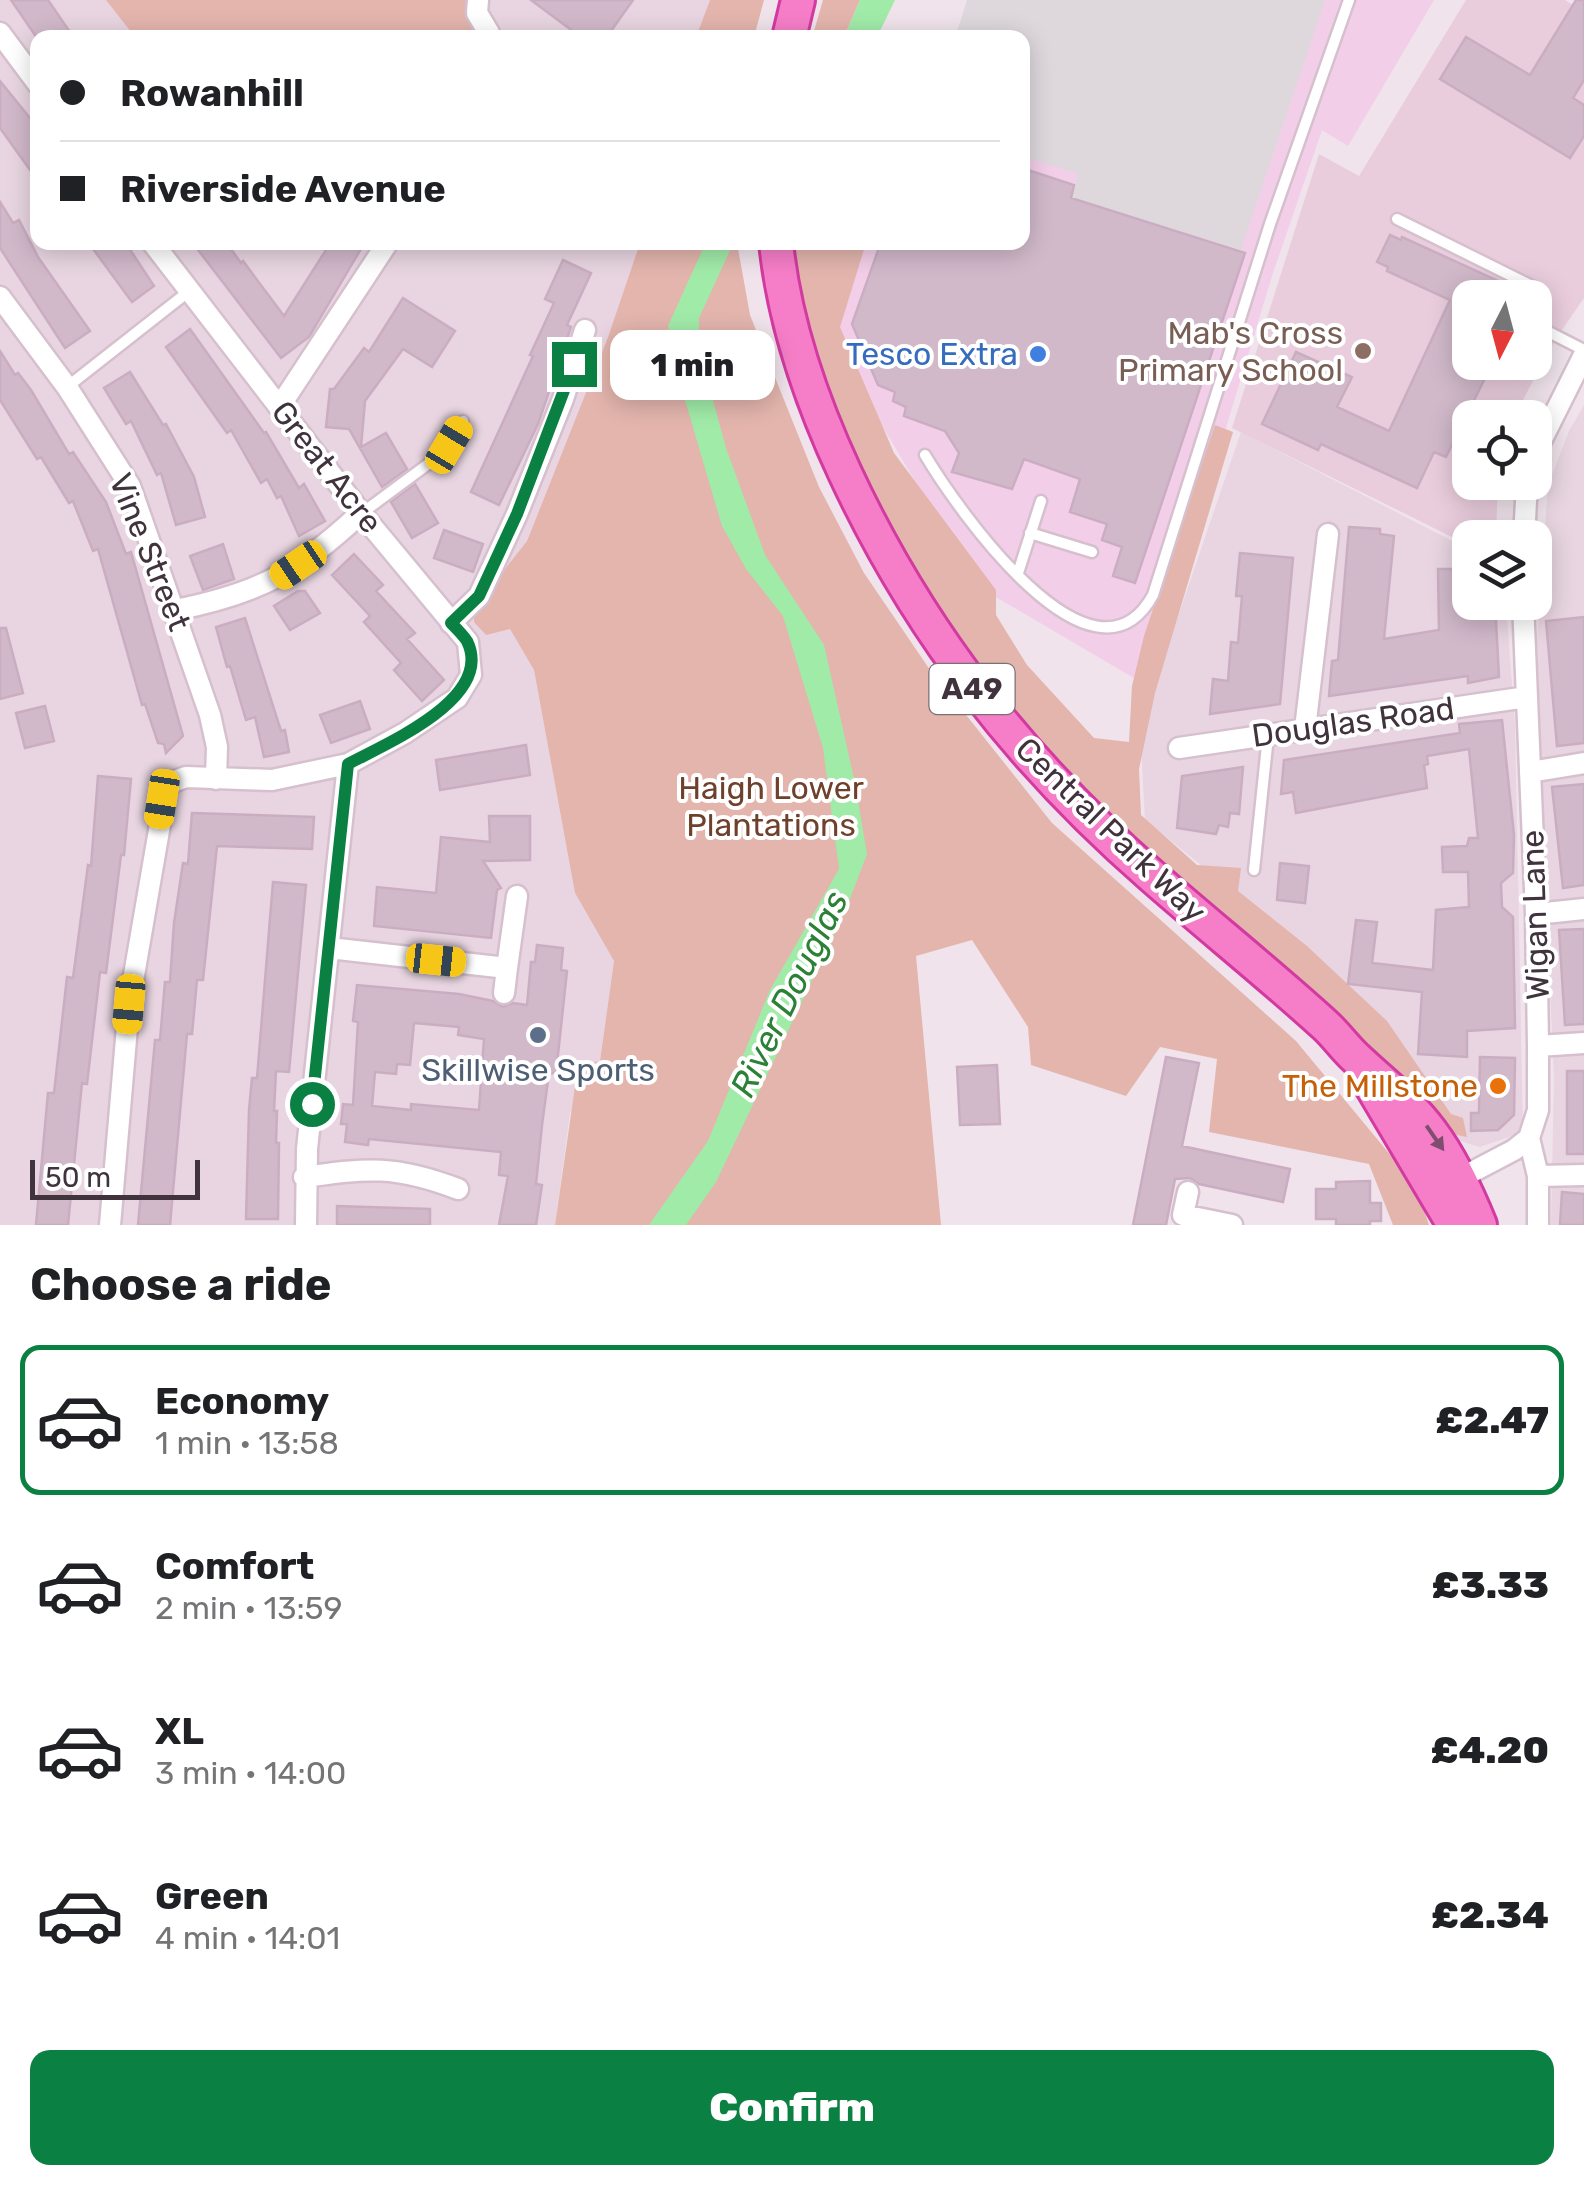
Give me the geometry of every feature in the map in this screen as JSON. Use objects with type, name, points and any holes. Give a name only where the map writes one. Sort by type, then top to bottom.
[{"type":"highway","points":[[791,30],[798,0]]},
{"type":"highway","name":"Central Park Way","points":[[777,250],[800,363],[832,445],[901,582],[943,648],[975,693],[1045,773],[1150,875],[1300,1003],[1353,1056],[1448,1185],[1454,1225]]},
{"type":"highway","name":"A49","points":[[1448,1185],[1480,1225]]},
{"type":"street","points":[[478,0],[478,13],[487,30]]},
{"type":"street","points":[[0,32],[30,73]]},
{"type":"street","name":"Great Acre","points":[[158,250],[361,513],[468,642],[471,675],[457,698],[348,764]]},
{"type":"street","points":[[280,406],[383,250]]},
{"type":"street","name":"Vine Street","points":[[0,297],[67,386],[130,486],[210,714],[217,747],[216,778]]},
{"type":"street","points":[[451,623],[479,596],[510,531],[563,398],[585,330]]},
{"type":"street","points":[[1552,418],[1584,352]]},
{"type":"street","points":[[175,610],[223,600],[275,580],[322,549],[361,513]]},
{"type":"street","points":[[1305,729],[1328,534]]},
{"type":"street","name":"Wigan Lane","points":[[1524,620],[1538,1046],[1538,1110],[1529,1138],[1538,1176],[1538,1225]]},
{"type":"street","name":"Douglas Road","points":[[1178,748],[1526,697]]},
{"type":"street","points":[[1530,772],[1584,763]]},
{"type":"street","points":[[110,1225],[129,1004],[167,784],[186,777],[272,780],[348,764],[304,1177],[306,1225]]},
{"type":"street","points":[[504,993],[517,896]]},
{"type":"street","points":[[1536,914],[1584,909]]},
{"type":"street","points":[[329,948],[507,968]]},
{"type":"street","points":[[1538,1046],[1584,1044]]},
{"type":"street","points":[[1448,1185],[1529,1138]]},
{"type":"street","points":[[304,1177],[368,1168],[420,1175],[458,1189]]},
{"type":"street","points":[[1538,1176],[1584,1175]]},
{"type":"street","points":[[1188,1192],[1182,1215],[1232,1225]]},
{"type":"lane","points":[[925,454],[950,496],[1055,609],[1080,623],[1102,629],[1130,624],[1142,614],[1153,595],[1270,224],[1350,0]]},
{"type":"lane","points":[[1397,219],[1520,280]]},
{"type":"lane","points":[[67,386],[188,292]]},
{"type":"lane","points":[[1552,334],[1584,352]]},
{"type":"lane","points":[[361,513],[438,456],[464,421]]},
{"type":"lane","points":[[1018,573],[1040,501]]},
{"type":"lane","points":[[1030,533],[1092,552]]},
{"type":"lane","points":[[1254,870],[1268,734]]},
{"type":"shaded area","points":[[0,0],[710,0],[699,30],[30,30],[30,250],[638,250],[608,337],[527,541],[474,608],[510,628],[534,670],[575,893],[614,961],[600,1061],[570,1113],[555,1225],[0,1225]]},
{"type":"shaded area","points":[[967,0],[1434,0],[1348,146],[1322,130],[1272,276],[1211,477],[1139,681],[977,586],[854,378],[821,270],[824,250],[1030,250],[1030,30],[1010,30]]},
{"type":"shaded area","points":[[967,0],[1325,0],[1240,252],[1071,198],[1078,174],[1030,158],[1030,30],[958,30]]},
{"type":"shaded area","name":"Mab's Cross Primary School","points":[[1466,0],[1565,0],[1584,12],[1584,298],[1552,346],[1552,280],[1452,280],[1452,380],[1534,380],[1523,400],[1452,400],[1452,500],[1497,500],[1497,520],[1452,520],[1452,537],[1232,428],[1319,154],[1359,176]]},
{"type":"shaded area","points":[[1584,405],[1584,1225],[1551,1225],[1554,1076],[1535,670],[1539,620],[1552,620],[1552,520],[1546,520],[1547,500],[1552,500],[1552,475]]},
{"type":"shaded area","points":[[1241,432],[1452,541],[1452,620],[1507,620],[1515,725],[1523,1132],[1480,1147],[1460,1141],[1303,947],[1145,820],[1140,728]]},
{"type":"green space","points":[[106,0],[466,0],[471,19],[480,30],[130,30]]},
{"type":"green space","points":[[710,0],[764,0],[756,30],[699,30]]},
{"type":"green space","points":[[823,0],[860,0],[847,30],[814,30]]},
{"type":"green space","name":"Haigh Lower Plantations","points":[[638,250],[738,250],[750,315],[819,487],[864,573],[928,667],[1052,823],[1296,1041],[1416,1186],[1429,1225],[1393,1225],[1369,1164],[1209,1132],[1217,1059],[1160,1047],[1126,1096],[1031,1065],[1028,1027],[972,940],[916,956],[941,1225],[555,1225],[578,1066],[600,1061],[614,961],[575,893],[534,670],[510,629],[486,635],[474,622],[474,608],[527,541],[608,337]]},
{"type":"green space","points":[[791,250],[864,250],[840,327],[894,453],[996,590],[996,615],[1027,665],[1094,738],[1129,742],[1132,686],[1144,636],[1215,425],[1233,432],[1155,693],[1139,769],[1141,815],[1197,865],[1241,868],[1238,891],[1307,946],[1387,1021],[1451,1114],[1463,1118],[1467,1137],[1443,1132],[1186,892],[1045,753],[981,674],[929,601],[843,441],[795,306]]},
{"type":"water","points":[[860,0],[895,0],[880,30],[847,30]]},
{"type":"water","name":"River Douglas","points":[[702,250],[730,250],[699,318],[699,349],[726,448],[765,555],[824,645],[867,854],[846,909],[716,1182],[686,1225],[649,1225],[708,1141],[770,990],[839,869],[823,748],[783,616],[746,569],[722,526],[668,326]]},
{"type":"building","points":[[11,0],[48,0],[69,30],[32,30]]},
{"type":"building","points":[[531,0],[633,0],[612,30],[571,30]]},
{"type":"building","points":[[1576,0],[1584,0],[1584,80],[1573,98],[1584,105],[1584,136],[1570,158],[1440,79],[1466,37],[1530,75]]},
{"type":"building","points":[[0,81],[30,118],[30,170],[0,128]]},
{"type":"building","name":"Tesco Extra","points":[[1030,171],[1074,185],[1071,198],[1245,253],[1135,583],[1113,576],[1122,547],[1102,540],[1107,524],[1070,512],[1080,479],[1024,459],[1012,489],[952,472],[959,453],[945,431],[904,416],[906,407],[893,401],[895,392],[878,385],[852,324],[878,250],[1030,250]]},
{"type":"building","points":[[0,202],[13,223],[19,220],[30,250],[34,250],[90,331],[65,348],[0,248]]},
{"type":"building","points":[[1390,235],[1496,280],[1452,280],[1452,380],[1484,380],[1474,400],[1452,400],[1452,445],[1446,457],[1434,452],[1417,488],[1321,444],[1318,450],[1262,424],[1296,352],[1352,377],[1337,407],[1389,431],[1450,300],[1387,271],[1388,267],[1377,262]]},
{"type":"building","points":[[94,250],[130,250],[154,286],[132,302]]},
{"type":"building","points":[[198,250],[232,250],[284,316],[326,250],[360,250],[309,337],[281,358]]},
{"type":"building","points":[[563,260],[591,273],[567,325],[571,327],[538,424],[499,505],[471,492],[533,356],[530,355],[554,303],[545,299]]},
{"type":"building","points":[[403,298],[455,331],[432,367],[403,349],[365,401],[361,447],[386,433],[407,469],[382,487],[349,429],[326,427],[330,389],[334,389],[364,348],[369,352]]},
{"type":"building","points":[[190,329],[266,432],[299,488],[304,484],[325,521],[299,536],[281,496],[277,498],[267,479],[261,483],[231,430],[227,433],[166,347]]},
{"type":"building","points":[[0,351],[106,502],[126,554],[131,552],[183,736],[166,753],[164,744],[158,743],[145,704],[142,705],[98,549],[93,551],[73,501],[69,503],[41,457],[37,459],[0,400]]},
{"type":"building","points":[[130,372],[163,425],[166,424],[194,477],[205,517],[176,525],[161,473],[157,475],[131,421],[126,424],[104,388]]},
{"type":"building","points":[[415,484],[438,523],[412,538],[391,502]]},
{"type":"building","points":[[1349,527],[1380,529],[1380,534],[1394,536],[1384,639],[1439,630],[1438,569],[1452,569],[1452,620],[1496,620],[1499,677],[1468,683],[1468,676],[1329,696],[1332,661],[1338,660]]},
{"type":"building","points":[[444,530],[483,544],[473,572],[434,558]]},
{"type":"building","points":[[223,544],[234,579],[203,590],[190,556]]},
{"type":"building","points":[[1240,553],[1293,558],[1280,704],[1210,714],[1213,679],[1228,681],[1231,642],[1238,643],[1242,596],[1236,596]]},
{"type":"building","points":[[354,554],[383,585],[376,591],[415,633],[407,639],[444,680],[422,701],[394,670],[401,663],[364,622],[370,616],[332,575]]},
{"type":"building","points":[[298,591],[305,591],[320,613],[290,630],[274,606]]},
{"type":"building","points":[[1584,617],[1584,743],[1557,746],[1546,621]]},
{"type":"building","points":[[245,618],[281,731],[285,730],[289,752],[264,757],[255,717],[246,720],[230,666],[227,667],[216,627]]},
{"type":"building","points":[[0,628],[6,628],[23,693],[0,699]]},
{"type":"building","points":[[360,701],[370,729],[331,743],[320,715]]},
{"type":"building","points":[[45,706],[54,741],[25,748],[16,713]]},
{"type":"building","points":[[1502,720],[1514,835],[1513,873],[1501,883],[1502,907],[1513,917],[1515,1028],[1467,1031],[1467,1057],[1418,1054],[1422,992],[1348,984],[1356,920],[1377,922],[1372,963],[1433,970],[1436,910],[1469,907],[1468,872],[1443,872],[1442,847],[1467,846],[1469,838],[1478,838],[1469,749],[1427,756],[1427,788],[1296,813],[1293,792],[1281,794],[1284,760],[1460,733],[1459,724]]},
{"type":"building","points":[[526,745],[530,775],[440,790],[436,760]]},
{"type":"building","points":[[1243,767],[1239,814],[1230,813],[1228,827],[1219,825],[1216,834],[1177,828],[1182,776]]},
{"type":"building","points":[[98,776],[131,779],[124,855],[106,973],[100,972],[87,1084],[82,1083],[68,1225],[36,1225],[48,1093],[54,1093],[67,977],[73,978],[88,865],[91,866]]},
{"type":"building","points":[[1584,784],[1584,885],[1563,888],[1552,787]]},
{"type":"building","points":[[192,813],[314,817],[312,849],[217,846],[203,980],[197,980],[192,1034],[187,1034],[170,1225],[138,1225],[155,1040],[160,1040],[165,982],[170,982],[174,923],[183,863],[188,864]]},
{"type":"building","points":[[489,816],[530,816],[530,860],[483,861],[501,888],[497,890],[491,938],[374,926],[377,887],[436,893],[441,837],[490,842]]},
{"type":"building","points":[[1280,863],[1309,866],[1305,903],[1277,900]]},
{"type":"building","points":[[273,882],[306,885],[289,1072],[276,1071],[278,1219],[246,1219],[249,1110],[252,1078],[257,1078]]},
{"type":"building","points":[[1584,929],[1584,1024],[1565,1025],[1559,930]]},
{"type":"building","points":[[537,945],[563,948],[561,970],[567,971],[556,1073],[549,1073],[542,1125],[536,1184],[542,1185],[536,1225],[499,1225],[508,1176],[499,1175],[501,1152],[369,1139],[368,1145],[345,1142],[347,1124],[341,1124],[343,1104],[353,1105],[357,985],[459,994],[503,1007],[513,1003],[527,1005],[531,962],[535,962]],"holes":[[[414,1023],[459,1027],[458,1035],[484,1039],[479,1110],[411,1104],[411,1110],[372,1106],[375,1072],[396,1074],[397,1064],[410,1065]]]},
{"type":"building","points":[[1166,1057],[1199,1063],[1182,1146],[1290,1169],[1283,1202],[1199,1184],[1190,1178],[1175,1179],[1166,1225],[1133,1225]]},
{"type":"building","points":[[1480,1057],[1515,1058],[1514,1115],[1498,1130],[1471,1131],[1471,1113],[1479,1113]]},
{"type":"building","points":[[997,1065],[1000,1124],[960,1125],[957,1067]]},
{"type":"building","points":[[1567,1071],[1584,1071],[1584,1154],[1567,1154]]},
{"type":"building","points":[[1370,1181],[1370,1203],[1381,1203],[1381,1221],[1370,1221],[1370,1225],[1336,1225],[1336,1219],[1316,1219],[1316,1189],[1336,1189],[1336,1182]]},
{"type":"building","points":[[1562,1192],[1584,1194],[1584,1225],[1560,1225]]},
{"type":"building","points":[[337,1206],[430,1209],[430,1225],[337,1225]]},
{"type":"place","name":"Mab's Cross Primary School","points":[[1363,351]]},
{"type":"place","name":"Tesco Extra","points":[[1038,354]]},
{"type":"place","name":"Skillwise Sports","points":[[538,1035]]},
{"type":"place","name":"The Millstone","points":[[1498,1086]]},
{"type":"route","points":[[312,1104],[348,764],[457,698],[471,675],[468,642],[451,623],[479,596],[517,514],[574,364]]}]
